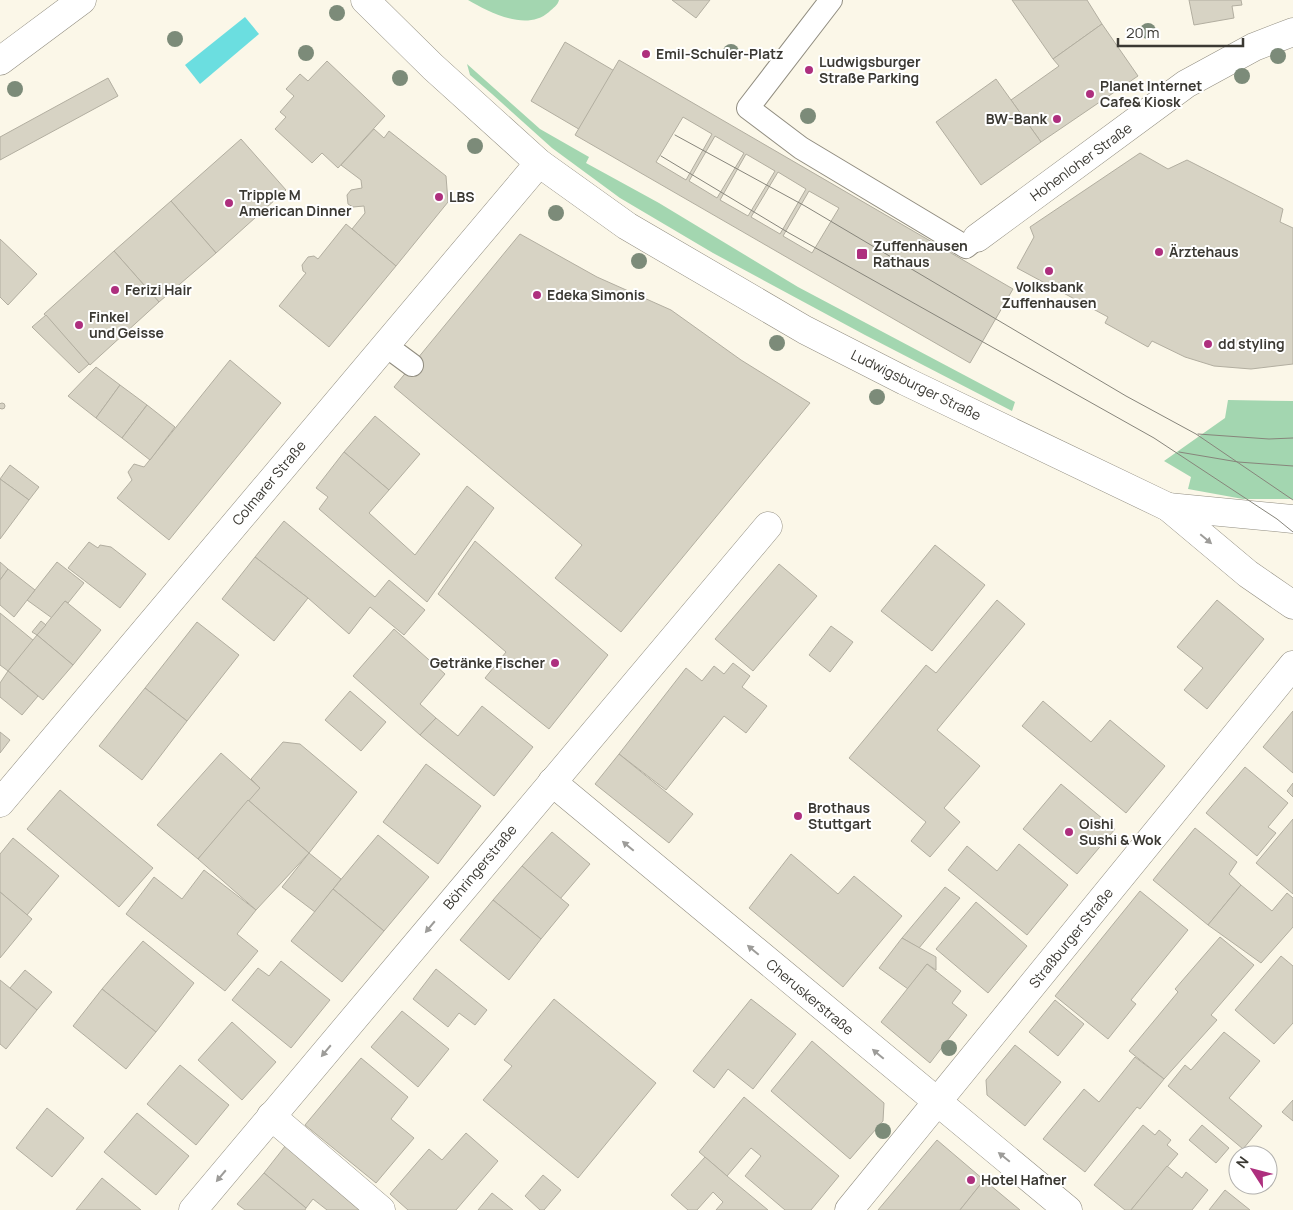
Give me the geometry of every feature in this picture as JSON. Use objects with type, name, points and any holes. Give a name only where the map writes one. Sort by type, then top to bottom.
[{"type":"street","points":[[0,61],[82,0]]},
{"type":"street","points":[[365,0],[433,67],[539,163]]},
{"type":"street","name":"Hohenloher Straße","points":[[977,238],[1186,84],[1254,47],[1293,32]]},
{"type":"street","name":"Colmarer Straße","points":[[0,803],[539,163]]},
{"type":"street","name":"Ludwigsburger Straße","points":[[539,163],[627,226],[805,330],[905,381],[1168,508],[1248,574],[1293,605]]},
{"type":"street","points":[[1168,508],[1293,519]]},
{"type":"street","name":"Böhringerstraße","points":[[193,1210],[768,526]]},
{"type":"street","name":"Straßburger Straße","points":[[849,1210],[1293,665]]},
{"type":"street","name":"Cheruskerstraße","points":[[552,782],[1068,1210]]},
{"type":"street","points":[[271,1116],[381,1210]]},
{"type":"lane","points":[[831,0],[748,108],[801,148],[966,247],[977,238]]},
{"type":"lane","points":[[385,345],[412,365]]},
{"type":"green space","points":[[468,0],[559,0],[549,12],[540,18],[519,20],[486,10]]},
{"type":"green space","points":[[467,64],[540,129],[589,157],[586,163],[659,203],[798,287],[1015,402],[1012,411],[713,253],[620,198],[552,148],[470,75]]},
{"type":"green space","points":[[1228,400],[1293,401],[1293,499],[1243,499],[1188,489],[1191,477],[1164,461],[1225,418]]},
{"type":"water","points":[[245,17],[259,34],[200,84],[185,65]]},
{"type":"building","points":[[672,0],[710,0],[696,18]]},
{"type":"building","points":[[1012,0],[1087,0],[1102,24],[1053,59]]},
{"type":"building","points":[[1189,0],[1241,0],[1242,5],[1232,6],[1234,18],[1194,25]]},
{"type":"building","points":[[1102,24],[1138,76],[1041,142],[1011,100],[1059,66],[1053,59]]},
{"type":"building","points":[[565,42],[657,96],[623,155],[531,101]]},
{"type":"building","points":[[619,60],[1013,289],[970,363],[575,135]],"holes":[[[683,117],[712,134],[686,180],[656,162]],[[715,136],[744,153],[717,198],[689,181]],[[746,154],[775,171],[748,216],[720,200]],[[778,172],[806,189],[780,234],[751,217]],[[809,191],[839,208],[812,253],[783,236]]]},
{"type":"building","points":[[327,61],[385,116],[338,168],[322,153],[312,163],[275,129],[286,117],[280,112],[294,96],[286,89],[300,74],[308,81]]},
{"type":"building","points":[[108,78],[118,96],[0,160],[0,137]]},
{"type":"building","points":[[996,79],[1041,142],[981,185],[936,122]]},
{"type":"building","points":[[374,129],[384,138],[389,131],[446,176],[448,202],[396,266],[352,229],[365,213],[364,206],[353,207],[348,204],[347,195],[351,190],[362,188],[361,180],[341,165]]},
{"type":"building","points":[[241,139],[286,190],[216,253],[171,201]]},
{"type":"building","name":"Ärztehaus","points":[[1140,153],[1168,169],[1187,160],[1283,209],[1280,222],[1293,228],[1293,364],[1251,369],[1214,366],[1185,357],[1152,341],[1148,347],[1105,323],[1108,317],[1017,268],[1034,237],[1030,227]]},
{"type":"building","points":[[171,201],[216,253],[159,302],[114,251]]},
{"type":"building","points":[[346,224],[396,266],[329,347],[279,306],[306,273],[303,271],[302,265],[308,257],[314,256],[318,259]]},
{"type":"building","points":[[520,234],[597,277],[671,310],[741,360],[810,403],[621,632],[555,578],[582,545],[394,387]]},
{"type":"building","points":[[0,239],[37,274],[8,305],[0,297]]},
{"type":"building","points":[[114,251],[159,302],[90,365],[44,314]]},
{"type":"building","points":[[46,315],[89,364],[79,373],[32,327]]},
{"type":"building","points":[[230,360],[281,403],[169,540],[117,498],[132,480],[128,472],[134,464],[144,467]]},
{"type":"building","points":[[96,367],[120,385],[96,418],[68,396]]},
{"type":"building","points":[[120,385],[147,405],[122,438],[96,418]]},
{"type":"building","points":[[2,403],[5,406],[2,409],[-1,406]]},
{"type":"building","points":[[147,405],[175,427],[150,460],[122,438]]},
{"type":"building","points":[[375,416],[420,454],[389,490],[344,452]]},
{"type":"building","points":[[344,452],[389,490],[369,513],[415,555],[467,486],[494,508],[427,602],[319,509],[328,497],[316,488]]},
{"type":"building","points":[[10,465],[39,487],[29,500],[0,479]]},
{"type":"building","points":[[0,479],[29,500],[0,539]]},
{"type":"building","points":[[284,521],[375,597],[389,580],[425,610],[404,635],[370,607],[349,634],[308,598],[255,557]]},
{"type":"building","points":[[475,541],[608,655],[549,729],[485,678],[506,652],[438,594]]},
{"type":"building","points":[[89,542],[98,548],[100,545],[111,547],[146,574],[120,608],[68,568]]},
{"type":"building","points":[[935,545],[985,585],[932,651],[881,611]]},
{"type":"building","points":[[255,557],[308,598],[274,641],[222,599]]},
{"type":"building","points":[[0,562],[8,569],[0,580]]},
{"type":"building","points":[[57,562],[84,583],[68,603],[65,601],[52,618],[27,600]]},
{"type":"building","points":[[779,564],[817,596],[753,671],[715,639]]},
{"type":"building","points":[[8,569],[35,590],[14,617],[0,605],[0,580]]},
{"type":"building","points":[[997,600],[1025,624],[937,730],[980,766],[944,808],[960,822],[930,857],[911,841],[926,822],[849,758],[926,665],[936,673]]},
{"type":"building","points":[[1217,600],[1264,639],[1207,709],[1184,690],[1203,668],[1177,647]]},
{"type":"building","points":[[65,601],[101,630],[73,665],[37,635]]},
{"type":"building","points":[[0,613],[34,641],[8,671],[0,665]]},
{"type":"building","points":[[41,621],[46,625],[37,635],[32,632]]},
{"type":"building","points":[[197,622],[239,655],[187,721],[145,688]]},
{"type":"building","points":[[831,626],[853,642],[830,672],[809,655]]},
{"type":"building","points":[[394,629],[445,674],[420,704],[436,718],[420,735],[353,676]]},
{"type":"building","points":[[37,635],[73,665],[43,700],[8,671]]},
{"type":"building","points":[[733,663],[750,676],[742,687],[767,706],[746,733],[724,716],[666,790],[619,754],[686,668],[702,681],[714,666],[724,674]]},
{"type":"building","points":[[8,671],[38,696],[22,715],[0,697],[0,683]]},
{"type":"building","points":[[145,688],[187,721],[142,780],[99,746]]},
{"type":"building","points":[[350,691],[386,722],[361,751],[325,720]]},
{"type":"building","points":[[1043,701],[1091,742],[1110,720],[1165,766],[1126,813],[1022,726]]},
{"type":"building","points":[[482,706],[533,747],[494,796],[420,735],[436,718],[458,736]]},
{"type":"building","points":[[1293,711],[1293,773],[1263,747]]},
{"type":"building","points":[[0,732],[10,740],[0,753]]},
{"type":"building","points":[[283,742],[300,744],[357,792],[309,853],[248,800],[260,788],[251,779]]},
{"type":"building","points":[[221,753],[260,788],[198,859],[157,825]]},
{"type":"building","points":[[619,754],[693,814],[669,843],[595,784]]},
{"type":"building","points":[[426,764],[481,806],[438,864],[383,822]]},
{"type":"building","points":[[1245,767],[1288,803],[1268,827],[1276,833],[1257,856],[1206,813]]},
{"type":"building","points":[[1293,783],[1293,797],[1287,791]]},
{"type":"building","points":[[1061,784],[1115,829],[1077,874],[1023,829]]},
{"type":"building","points":[[60,790],[153,868],[119,907],[27,829]]},
{"type":"building","points":[[248,800],[309,853],[256,910],[198,859]]},
{"type":"building","points":[[1293,819],[1293,894],[1256,863]]},
{"type":"building","points":[[1195,828],[1237,862],[1229,874],[1241,885],[1208,925],[1153,880]]},
{"type":"building","points":[[552,832],[590,864],[560,899],[522,866]]},
{"type":"building","points":[[378,835],[429,877],[384,931],[333,889]]},
{"type":"building","points":[[13,838],[59,876],[27,915],[0,892],[0,854]]},
{"type":"building","points":[[1019,844],[1068,885],[1027,935],[948,870],[967,846],[997,871]]},
{"type":"building","points":[[309,853],[341,879],[315,912],[282,887]]},
{"type":"building","points":[[791,854],[838,894],[854,876],[902,916],[843,987],[749,908]]},
{"type":"building","points":[[522,866],[569,905],[541,939],[493,900]]},
{"type":"building","points":[[204,870],[256,910],[237,934],[258,951],[225,991],[126,914],[154,877],[182,899]]},
{"type":"building","points":[[1241,885],[1272,911],[1287,893],[1293,898],[1293,927],[1261,963],[1208,925]]},
{"type":"building","points":[[945,887],[960,898],[919,948],[902,938]]},
{"type":"building","points":[[333,889],[384,931],[342,982],[291,941]]},
{"type":"building","points":[[1140,891],[1188,930],[1131,1000],[1136,1004],[1108,1039],[1055,996]]},
{"type":"building","points":[[0,892],[32,919],[0,958]]},
{"type":"building","points":[[493,900],[541,939],[509,980],[460,940]]},
{"type":"building","points":[[976,902],[1027,946],[988,993],[936,949]]},
{"type":"building","points":[[1220,937],[1254,965],[1211,1015],[1217,1020],[1164,1079],[1129,1051],[1178,992],[1175,989]]},
{"type":"building","points":[[902,938],[936,957],[936,970],[927,964],[908,989],[879,968]]},
{"type":"building","points":[[143,941],[194,983],[156,1032],[102,989]]},
{"type":"building","points":[[1281,956],[1293,966],[1293,1023],[1274,1044],[1235,1010]]},
{"type":"building","points":[[281,961],[330,1000],[291,1048],[232,1000],[258,968],[269,976]]},
{"type":"building","points":[[927,964],[961,991],[952,1003],[967,1015],[930,1063],[881,1022]]},
{"type":"building","points":[[436,969],[487,1010],[475,1025],[459,1013],[448,1027],[413,999]]},
{"type":"building","points":[[25,970],[52,992],[37,1010],[10,988]]},
{"type":"building","points":[[0,980],[37,1010],[6,1049],[0,1044]]},
{"type":"building","points":[[102,989],[156,1032],[126,1069],[73,1026]]},
{"type":"building","points":[[554,999],[656,1083],[578,1178],[483,1100],[512,1066],[504,1060]]},
{"type":"building","points":[[751,999],[796,1034],[753,1089],[728,1069],[714,1088],[693,1071]]},
{"type":"building","points":[[1055,1000],[1084,1024],[1058,1056],[1029,1032]]},
{"type":"building","points":[[402,1011],[449,1049],[418,1087],[371,1047]]},
{"type":"building","points":[[232,1022],[276,1062],[242,1100],[198,1060]]},
{"type":"building","points":[[1224,1032],[1260,1061],[1229,1098],[1262,1126],[1246,1145],[1238,1145],[1168,1086],[1185,1065],[1191,1070]]},
{"type":"building","points":[[812,1041],[884,1103],[883,1121],[850,1159],[771,1091]]},
{"type":"building","points":[[1015,1045],[1061,1082],[1025,1126],[987,1095],[986,1080]]},
{"type":"building","points":[[1135,1057],[1164,1079],[1140,1109],[1137,1107],[1085,1172],[1043,1139],[1084,1089],[1099,1102]]},
{"type":"building","points":[[361,1058],[408,1097],[391,1119],[414,1138],[376,1183],[305,1125]]},
{"type":"building","points":[[180,1065],[229,1105],[196,1145],[147,1104]]},
{"type":"building","points":[[744,1097],[839,1176],[811,1210],[785,1210],[745,1176],[761,1156],[751,1148],[727,1176],[699,1152]]},
{"type":"building","points":[[1293,1100],[1293,1121],[1282,1112]]},
{"type":"building","points":[[47,1108],[84,1138],[52,1177],[16,1148]]},
{"type":"building","points":[[137,1113],[189,1156],[156,1195],[104,1152]]},
{"type":"building","points":[[1143,1125],[1155,1135],[1159,1130],[1171,1140],[1167,1145],[1178,1154],[1131,1210],[1125,1210],[1094,1185]]},
{"type":"building","points":[[1202,1125],[1228,1149],[1216,1163],[1189,1140]]},
{"type":"building","points":[[466,1133],[498,1161],[456,1210],[408,1210],[390,1194],[429,1149],[442,1160]]},
{"type":"building","points":[[937,1140],[984,1180],[960,1210],[878,1210]]},
{"type":"building","points":[[286,1145],[362,1210],[327,1210],[313,1199],[306,1208],[264,1173]]},
{"type":"building","points":[[705,1157],[768,1210],[716,1210],[723,1202],[713,1192],[697,1210],[688,1210],[671,1195]]},
{"type":"building","points":[[1167,1166],[1182,1178],[1186,1172],[1208,1190],[1192,1210],[1131,1210]]},
{"type":"building","points":[[264,1173],[306,1208],[305,1210],[245,1210],[237,1204]]},
{"type":"building","points":[[543,1175],[561,1190],[544,1210],[540,1210],[525,1196]]},
{"type":"building","points":[[102,1178],[141,1210],[76,1210]]},
{"type":"building","points":[[984,1180],[1020,1210],[960,1210]]},
{"type":"building","points":[[1225,1190],[1228,1195],[1231,1195],[1250,1210],[1209,1210]]},
{"type":"building","points":[[492,1193],[513,1210],[478,1210]]},
{"type":"tram line","points":[[675,135],[805,206],[1126,396],[1196,434],[1293,500]]},
{"type":"tram line","points":[[661,156],[789,233],[1154,438],[1277,519],[1293,532]]},
{"type":"tram line","points":[[1198,434],[1269,439],[1293,438]]},
{"type":"tram line","points":[[1179,452],[1238,462],[1293,466]]},
{"type":"place","name":"Emil-Schuler-Platz","points":[[646,54]]},
{"type":"place","name":"Ludwigsburger Straße Parking","points":[[809,70]]},
{"type":"place","name":"Planet Internet Cafe& Kiosk","points":[[1090,94]]},
{"type":"place","name":"BW-Bank","points":[[1057,119]]},
{"type":"place","name":"LBS","points":[[439,197]]},
{"type":"place","name":"Tripple M American Dinner","points":[[229,203]]},
{"type":"place","name":"Ärztehaus","points":[[1159,252]]},
{"type":"place","name":"Zuffenhausen Rathaus","points":[[862,254]]},
{"type":"place","name":"Volksbank Zuffenhausen","points":[[1049,271]]},
{"type":"place","name":"Ferizi Hair","points":[[115,290]]},
{"type":"place","name":"Edeka Simonis","points":[[537,295]]},
{"type":"place","name":"Finkel und Geisse","points":[[79,325]]},
{"type":"place","name":"dd styling","points":[[1208,344]]},
{"type":"place","name":"Getränke Fischer","points":[[555,663]]},
{"type":"place","name":"Brothaus Stuttgart","points":[[798,816]]},
{"type":"place","name":"Oishi Sushi & Wok","points":[[1069,832]]},
{"type":"place","name":"Hotel Hafner","points":[[971,1180]]}]
